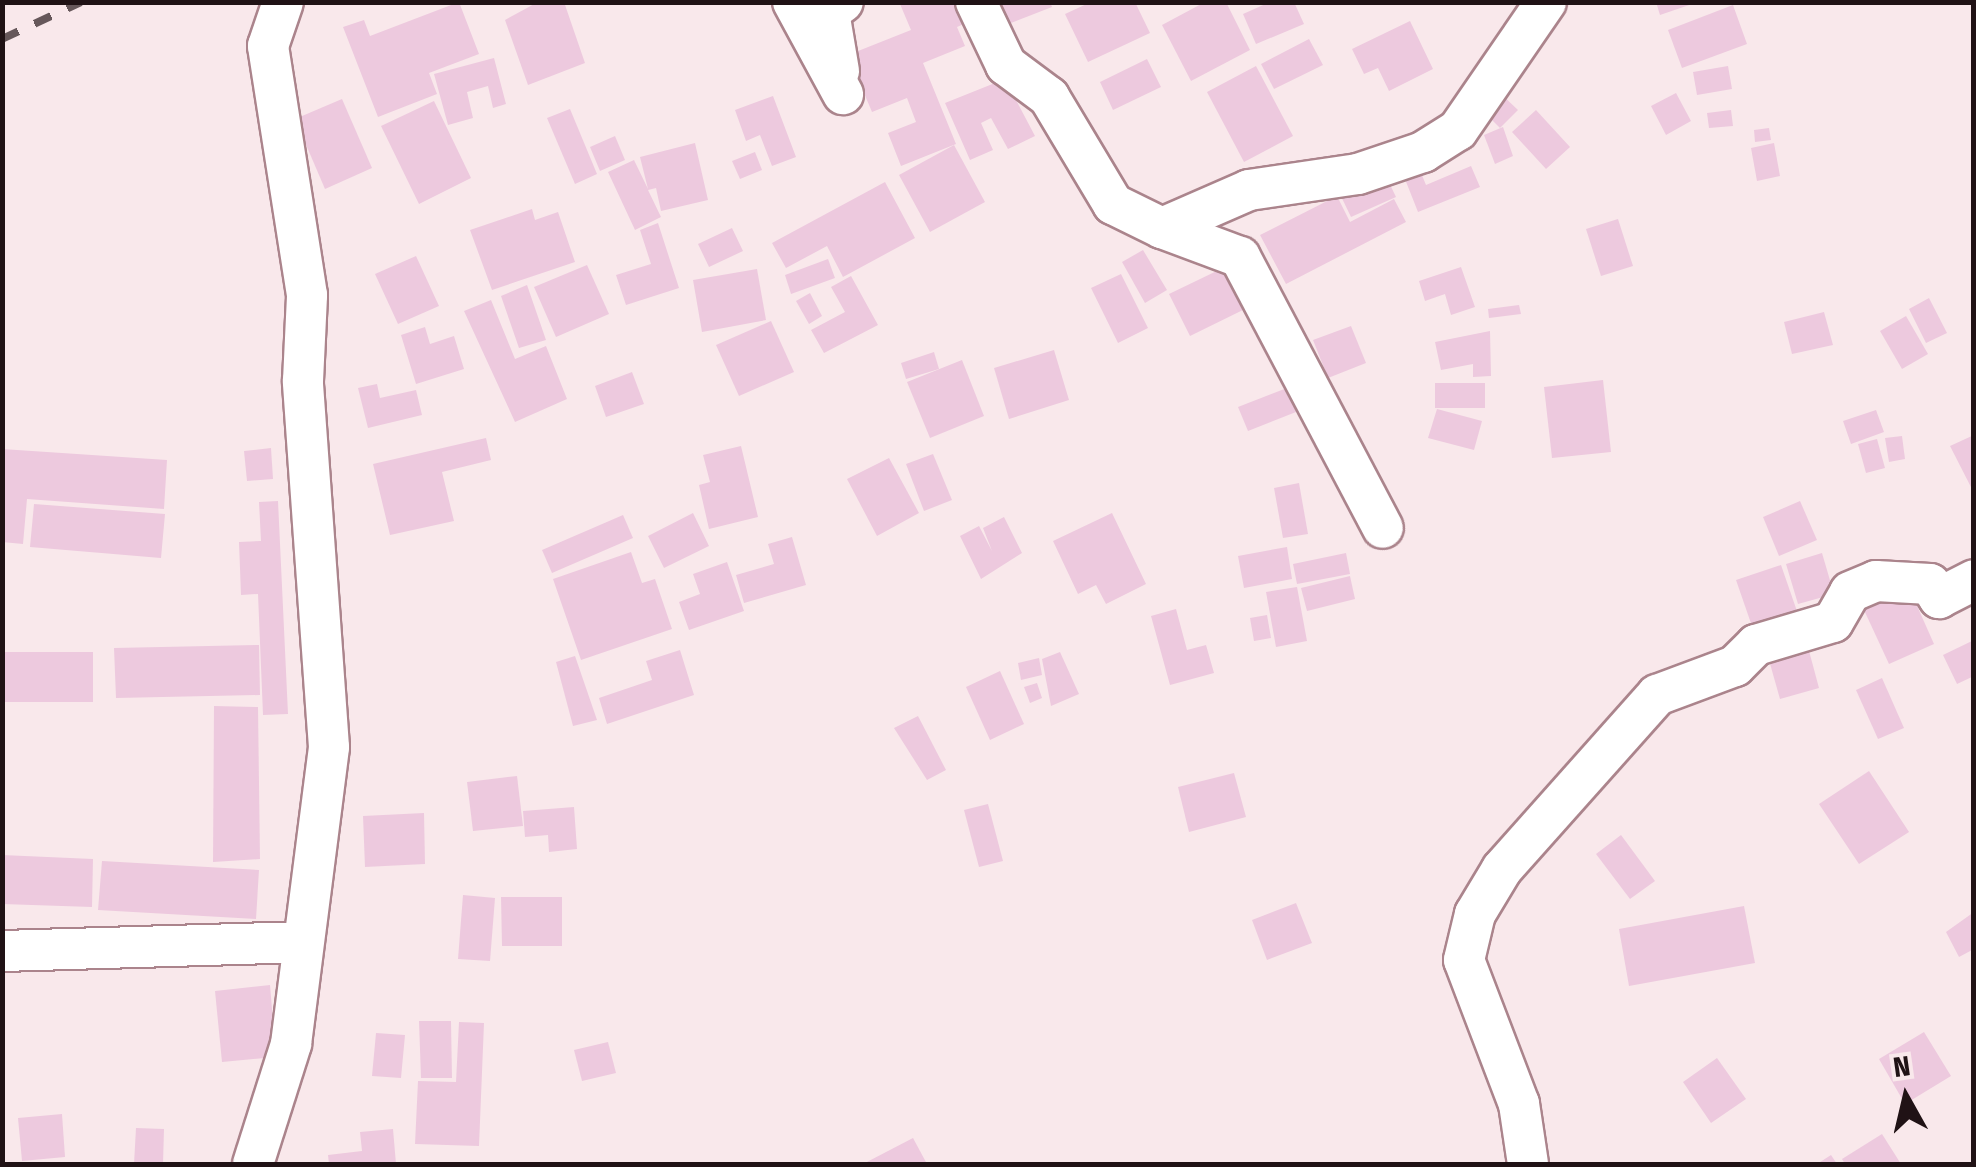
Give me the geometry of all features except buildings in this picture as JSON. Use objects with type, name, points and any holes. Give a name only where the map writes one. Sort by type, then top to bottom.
[{"type":"street","points":[[252,1164],[290,1044],[297,942],[315,876],[329,747],[302,381],[307,295],[268,46],[283,2]]},
{"type":"street","points":[[793,2],[843,94],[829,12],[844,2]]},
{"type":"street","points":[[976,2],[1006,65],[1049,97],[1112,204],[1162,228],[1240,257],[1383,528]]},
{"type":"street","points":[[1162,228],[1249,190],[1358,174],[1424,152],[1458,130],[1546,2]]},
{"type":"street","points":[[1528,1164],[1519,1104],[1464,960],[1474,914],[1502,869],[1658,695],[1735,666],[1783,634],[1833,622],[1850,592],[1876,581],[1930,584],[1939,598],[1974,580]]},
{"type":"street","points":[[2,950],[297,942]]},
{"type":"railway","points":[[2,39],[81,2]]}]
